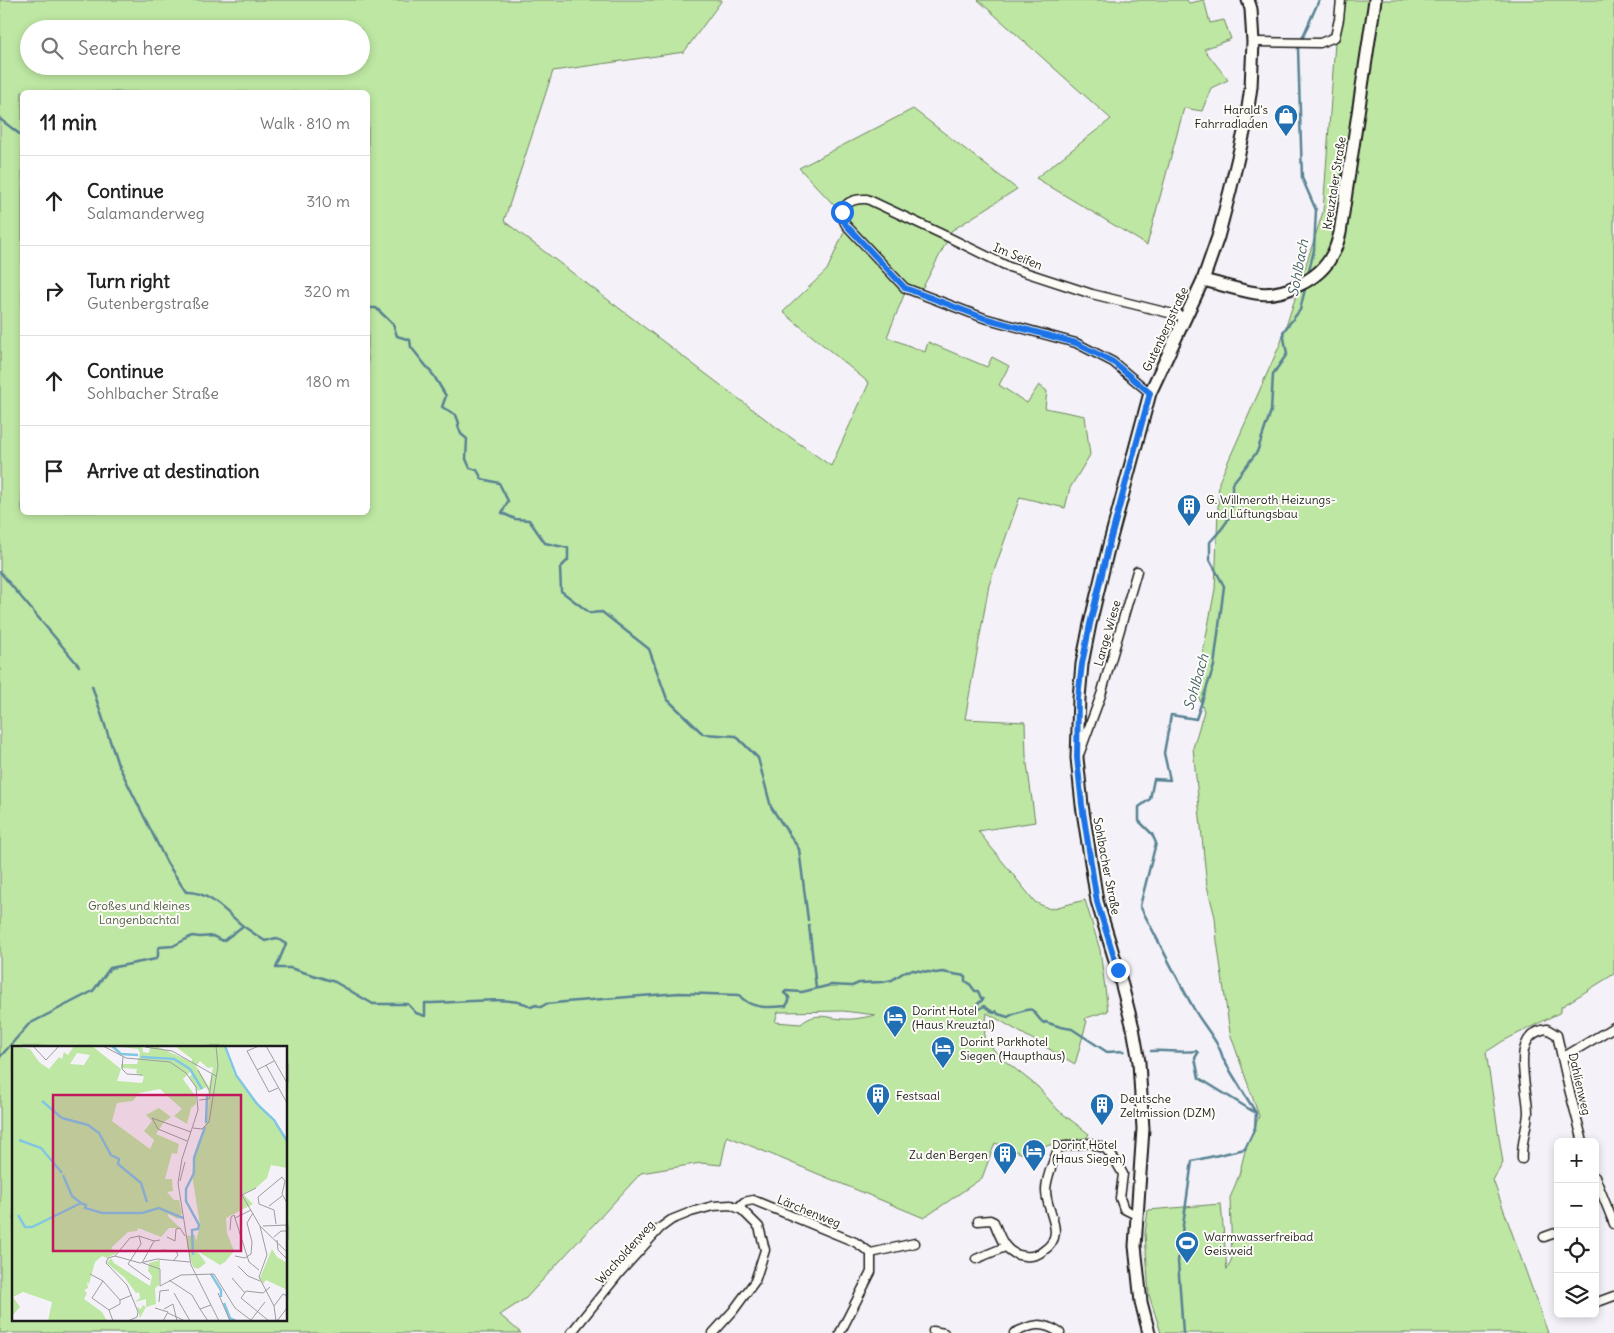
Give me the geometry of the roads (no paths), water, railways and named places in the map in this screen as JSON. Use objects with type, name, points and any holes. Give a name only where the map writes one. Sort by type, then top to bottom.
[{"type":"street","name":"Gutenbergstraße","points":[[1077,758],[1078,698],[1082,664],[1108,549],[1150,393],[1203,280],[1220,228],[1245,128],[1251,87],[1253,42],[1251,10],[1248,0]]},
{"type":"street","points":[[1253,42],[1320,43],[1335,37],[1341,0]]},
{"type":"street","name":"Kreuztaler Straße","points":[[1203,280],[1257,293],[1279,292],[1299,285],[1317,274],[1332,257],[1340,233],[1376,0]]},
{"type":"street","name":"Im Seifen","points":[[1150,393],[1113,362],[1076,343],[984,318],[905,288],[846,225],[842,218],[842,212],[850,201],[858,198],[867,200],[1009,267],[1092,294],[1185,317]]},
{"type":"street","name":"Lange Wiese","points":[[1077,758],[1101,695],[1137,571]]},
{"type":"street","name":"Sohlbacher Straße","points":[[1077,758],[1082,805],[1097,902],[1118,970],[1133,1028],[1139,1062],[1143,1130],[1135,1246],[1141,1302],[1149,1333]]},
{"type":"street","points":[[1562,1058],[1614,1027]]},
{"type":"street","name":"Dahlienweg","points":[[1522,1159],[1528,1113],[1522,1058],[1524,1050],[1534,1033],[1547,1028],[1558,1035],[1582,1138]]},
{"type":"street","points":[[978,1221],[990,1220],[994,1222],[1005,1247],[1018,1255],[1033,1256],[1047,1249],[1052,1242],[1055,1223],[1047,1200],[1046,1188],[1059,1147],[1090,1143],[1106,1149],[1115,1160],[1123,1174],[1120,1198],[1124,1209],[1132,1213],[1138,1213]]},
{"type":"street","points":[[1599,1194],[1614,1224]]},
{"type":"street","name":"Lärchenweg","points":[[738,1208],[744,1202],[753,1200],[855,1242],[871,1253]]},
{"type":"street","name":"Wacholderweg","points":[[571,1333],[660,1228],[680,1216],[704,1208],[719,1205],[731,1205],[738,1208]]},
{"type":"street","points":[[713,1333],[756,1281],[765,1250],[759,1226],[738,1208]]},
{"type":"street","points":[[1544,1237],[1554,1233]]},
{"type":"street","points":[[840,1333],[871,1272],[871,1253],[915,1243]]},
{"type":"street","points":[[976,1259],[1005,1247]]},
{"type":"street","points":[[1599,1302],[1614,1296]]},
{"type":"street","points":[[1014,1333],[1040,1324],[1050,1326],[1060,1333]]},
{"type":"street","points":[[933,1331],[944,1333]]},
{"type":"waterway","name":"Sohlbach","points":[[1308,275],[1314,250],[1316,210],[1302,178],[1298,48],[1319,0]]},
{"type":"waterway","points":[[0,119],[20,134]]},
{"type":"waterway","name":"Sohlbach","points":[[1183,1333],[1178,1261],[1192,1161],[1245,1149],[1255,1128],[1256,1113],[1223,1059],[1215,1040],[1194,1009],[1140,906],[1156,843],[1152,834],[1139,821],[1139,807],[1150,799],[1154,779],[1170,780],[1164,753],[1171,715],[1196,719],[1214,666],[1224,586],[1210,560],[1210,542],[1230,516],[1232,484],[1257,452],[1271,411],[1273,374],[1287,354],[1283,332],[1300,310],[1306,285]]},
{"type":"waterway","points":[[370,308],[376,308],[393,324],[397,336],[410,340],[411,347],[434,376],[446,396],[442,407],[456,415],[461,434],[467,439],[466,459],[470,468],[477,470],[482,479],[499,483],[508,501],[502,513],[515,519],[529,520],[545,543],[568,548],[568,560],[560,568],[561,591],[590,613],[602,612],[649,649],[667,699],[703,734],[736,736],[758,758],[771,807],[799,849],[808,920]]},
{"type":"waterway","points":[[0,572],[79,666]]},
{"type":"waterway","points":[[92,686],[117,762],[167,863],[186,892],[194,892],[209,898],[243,926]]},
{"type":"waterway","points":[[809,925],[816,988]]},
{"type":"waterway","points":[[0,1057],[29,1024],[93,991],[110,968],[156,959],[160,947],[173,946],[192,936],[213,936],[223,941],[243,926],[265,941],[276,938],[286,944],[276,968],[290,968],[335,982],[373,1004],[408,1004],[416,1013],[425,1016],[425,1003],[497,1000],[523,1003],[531,1007],[536,1005],[541,1007],[546,1004],[565,1002],[679,993],[739,995],[743,1000],[754,1005],[780,1007],[786,1006],[789,1001],[789,997],[784,993],[786,991],[802,992],[831,985],[852,986],[859,983],[883,982],[892,980],[906,971],[913,970],[965,976],[965,981],[975,991],[978,991],[983,999],[975,1007],[977,1010],[984,1006],[994,1013],[996,1011],[998,1014],[1008,1017],[1032,1010],[1044,1023],[1072,1029],[1107,1052],[1124,1051]]},
{"type":"waterway","points":[[1151,1051],[1196,1051],[1198,1053],[1195,1058],[1199,1078],[1254,1112]]},
{"type":"place","name":"Harald's Fahrradladen","points":[[1286,137]]},
{"type":"place","name":"G. Willmeroth Heizungs- und Lüftungsbau","points":[[1189,527]]},
{"type":"place","name":"Dorint Hotel (Haus Kreuztal)","points":[[895,1038]]},
{"type":"place","name":"Dorint Parkhotel Siegen (Haupthaus)","points":[[943,1069]]},
{"type":"place","name":"Festsaal","points":[[878,1116]]},
{"type":"place","name":"Deutsche Zeltmission (DZM)","points":[[1102,1126]]},
{"type":"place","name":"Dorint Hotel (Haus Siegen)","points":[[1034,1172]]},
{"type":"place","name":"Zu den Bergen","points":[[1005,1175]]},
{"type":"place","name":"Warmwasserfreibad Geisweid","points":[[1187,1264]]},
{"type":"park label","name":"Großes und kleines Langenbachtal","points":[[139,912]]}]
